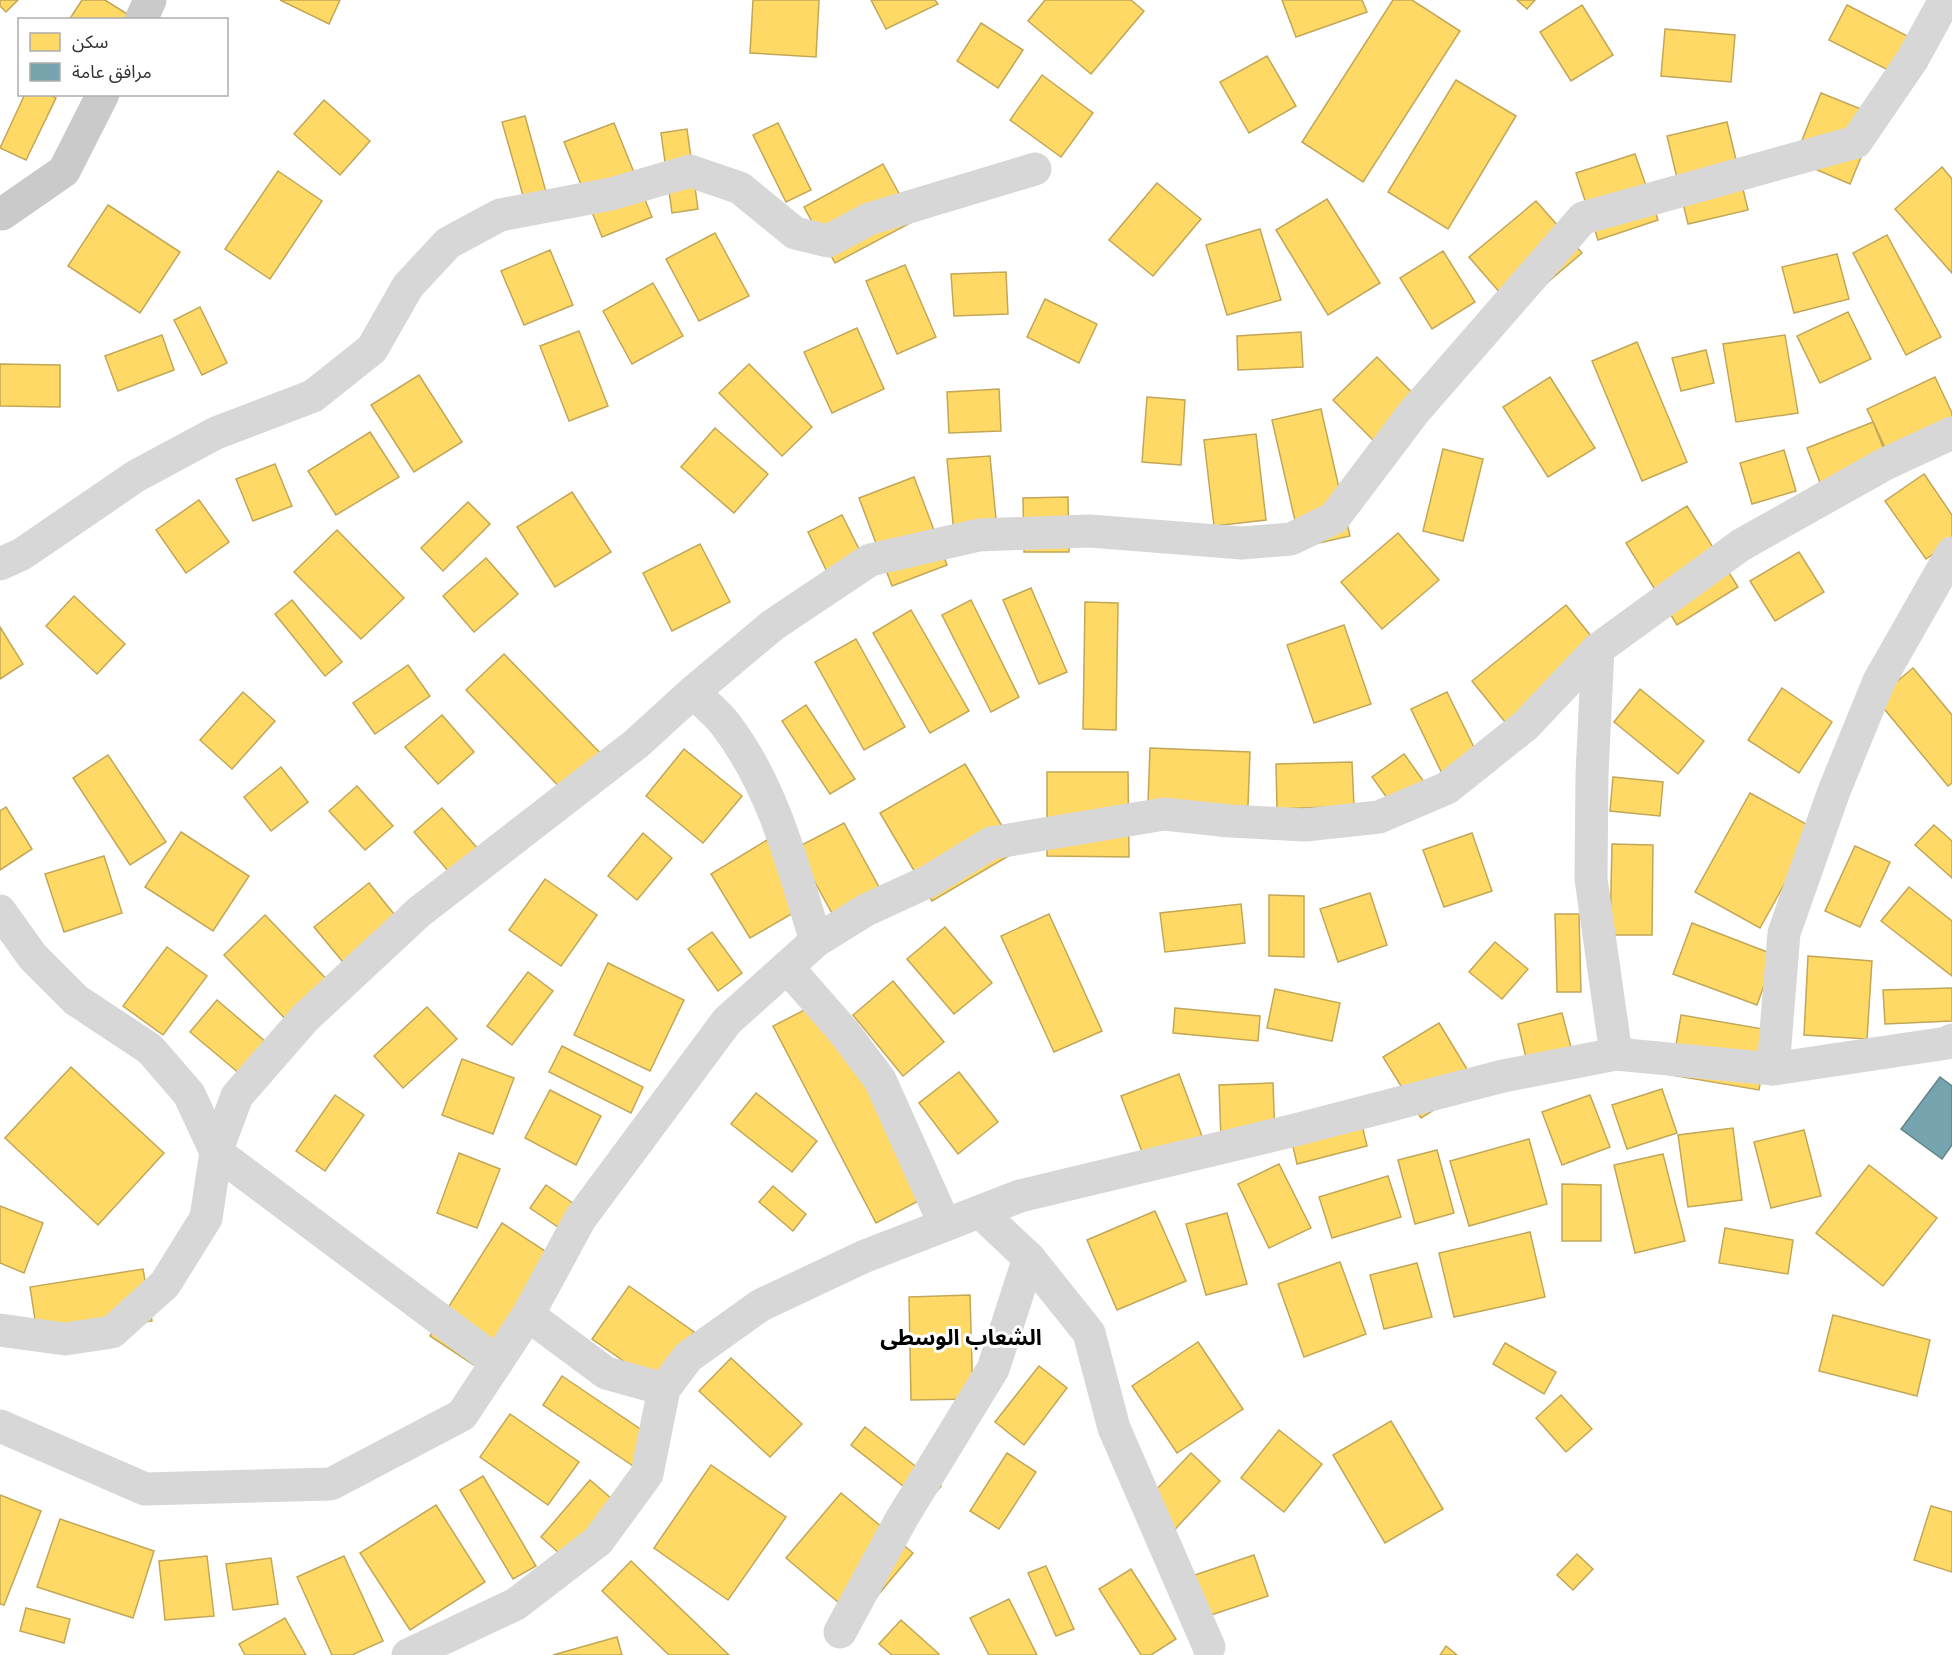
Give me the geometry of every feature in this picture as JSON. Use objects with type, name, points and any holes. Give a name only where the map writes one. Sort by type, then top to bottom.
[{"type":"main road","points":[[142,18],[150,0]]},
{"type":"main road","points":[[0,214],[64,171],[102,96]]},
{"type":"street","points":[[0,1330],[65,1339],[112,1332],[165,1284],[207,1218],[216,1152],[237,1096],[304,1018],[419,912],[636,744],[693,692],[773,625],[870,560],[979,536],[1090,531],[1242,543],[1291,538],[1334,518],[1414,412],[1583,218],[1856,142],[1912,60],[1945,0]]},
{"type":"street","points":[[0,564],[22,554],[136,476],[156,465],[216,433],[313,396],[372,349],[408,286],[448,243],[500,215],[611,194],[690,171],[740,188],[795,232],[828,241],[869,219],[1035,169]]},
{"type":"street","points":[[0,1426],[145,1489],[331,1484],[462,1415],[528,1315],[580,1219],[720,1030],[727,1021],[816,941],[866,910],[928,881],[991,843],[1164,814],[1230,821],[1305,825],[1379,817],[1447,788],[1526,724],[1598,649],[1740,545],[1885,464],[1952,433]]},
{"type":"street","points":[[1773,1069],[1784,933],[1834,791],[1879,681],[1952,553]]},
{"type":"street","points":[[1598,649],[1592,774],[1591,879],[1616,1054]]},
{"type":"street","points":[[693,692],[725,724],[757,773],[786,843],[816,941]]},
{"type":"street","points":[[0,911],[33,957],[76,1000],[150,1049],[189,1094],[216,1152],[497,1362]]},
{"type":"street","points":[[787,968],[844,1032],[880,1080],[945,1225]]},
{"type":"street","points":[[408,1655],[516,1604],[598,1541],[647,1474],[664,1389],[688,1357],[761,1305],[863,1257],[1020,1196],[1284,1133],[1503,1076],[1616,1054],[1773,1069],[1947,1043],[1952,1040]]},
{"type":"street","points":[[980,1212],[1029,1258],[1089,1333],[1114,1428],[1209,1647]]},
{"type":"street","points":[[840,1632],[902,1518],[993,1369],[1029,1258]]},
{"type":"street","points":[[528,1315],[606,1373],[664,1389]]},
{"type":"building: سكن","points":[[0,0],[18,0],[6,12],[0,6]]},
{"type":"building: سكن","points":[[82,0],[105,0],[132,17],[131,18],[70,18]]},
{"type":"building: سكن","points":[[280,0],[340,0],[329,24]]},
{"type":"building: سكن","points":[[753,0],[819,0],[816,57],[750,53]]},
{"type":"building: سكن","points":[[871,0],[935,0],[938,4],[886,29]]},
{"type":"building: سكن","points":[[1045,0],[1131,0],[1144,11],[1091,74],[1028,21]]},
{"type":"building: سكن","points":[[1282,0],[1362,0],[1367,12],[1296,37]]},
{"type":"building: سكن","points":[[1393,0],[1412,0],[1460,31],[1363,182],[1302,142]]},
{"type":"building: سكن","points":[[1517,0],[1535,0],[1527,9]]},
{"type":"building: سكن","points":[[1582,5],[1613,55],[1571,81],[1540,32]]},
{"type":"building: سكن","points":[[1847,5],[1913,39],[1896,74],[1829,40]]},
{"type":"building: سكن","points":[[981,23],[1023,50],[998,88],[957,61]]},
{"type":"building: سكن","points":[[1665,29],[1735,35],[1731,82],[1661,76]]},
{"type":"building: سكن","points":[[1267,56],[1296,106],[1249,133],[1220,82]]},
{"type":"building: سكن","points":[[1042,75],[1093,113],[1061,157],[1010,120]]},
{"type":"building: سكن","points":[[1456,80],[1516,116],[1448,229],[1388,192]]},
{"type":"building: سكن","points":[[1821,93],[1878,116],[1850,184],[1794,160]]},
{"type":"building: سكن","points":[[24,96],[56,98],[26,160],[0,148]]},
{"type":"building: سكن","points":[[324,100],[370,141],[340,175],[294,134]]},
{"type":"building: سكن","points":[[525,116],[546,192],[524,199],[502,122]]},
{"type":"building: سكن","points":[[1727,122],[1748,210],[1688,224],[1667,136]]},
{"type":"building: سكن","points":[[614,123],[652,217],[602,237],[564,142]]},
{"type":"building: سكن","points":[[778,123],[811,190],[786,202],[753,135]]},
{"type":"building: سكن","points":[[687,129],[698,209],[672,213],[661,133]]},
{"type":"building: سكن","points":[[1635,154],[1658,220],[1598,240],[1576,173]]},
{"type":"building: سكن","points":[[883,164],[914,221],[835,263],[804,207]]},
{"type":"building: سكن","points":[[1942,167],[1952,179],[1952,273],[1895,209]]},
{"type":"building: سكن","points":[[278,171],[322,201],[270,279],[225,249]]},
{"type":"building: سكن","points":[[1157,183],[1201,219],[1153,276],[1109,240]]},
{"type":"building: سكن","points":[[1327,199],[1380,283],[1328,315],[1276,230]]},
{"type":"building: سكن","points":[[1536,201],[1582,253],[1515,310],[1469,257]]},
{"type":"building: سكن","points":[[108,205],[180,252],[140,313],[68,266]]},
{"type":"building: سكن","points":[[1260,229],[1281,300],[1227,315],[1206,245]]},
{"type":"building: سكن","points":[[715,233],[749,296],[699,321],[666,259]]},
{"type":"building: سكن","points":[[1887,235],[1941,337],[1906,355],[1853,253]]},
{"type":"building: سكن","points":[[550,250],[573,305],[524,325],[501,271]]},
{"type":"building: سكن","points":[[1443,251],[1475,302],[1432,329],[1400,278]]},
{"type":"building: سكن","points":[[1837,254],[1849,299],[1794,313],[1782,267]]},
{"type":"building: سكن","points":[[905,265],[936,337],[897,354],[866,281]]},
{"type":"building: سكن","points":[[1006,272],[1008,314],[954,316],[951,274]]},
{"type":"building: سكن","points":[[653,283],[683,336],[632,364],[603,311]]},
{"type":"building: سكن","points":[[1045,299],[1097,324],[1079,363],[1027,337]]},
{"type":"building: سكن","points":[[200,307],[227,363],[202,375],[174,320]]},
{"type":"building: سكن","points":[[1848,312],[1871,359],[1820,383],[1797,336]]},
{"type":"building: سكن","points":[[857,328],[884,389],[832,413],[804,352]]},
{"type":"building: سكن","points":[[579,331],[608,406],[569,421],[540,346]]},
{"type":"building: سكن","points":[[1301,332],[1303,367],[1238,370],[1237,336]]},
{"type":"building: سكن","points":[[162,335],[174,370],[118,391],[105,356]]},
{"type":"building: سكن","points":[[1785,335],[1798,413],[1736,422],[1723,344]]},
{"type":"building: سكن","points":[[1637,342],[1687,462],[1642,481],[1592,361]]},
{"type":"building: سكن","points":[[1706,350],[1714,383],[1681,391],[1672,358]]},
{"type":"building: سكن","points":[[1377,357],[1431,412],[1388,455],[1333,400]]},
{"type":"building: سكن","points":[[0,364],[60,365],[60,407],[0,406]]},
{"type":"building: سكن","points":[[749,364],[812,427],[782,456],[719,393]]},
{"type":"building: سكن","points":[[419,375],[462,442],[414,472],[371,405]]},
{"type":"building: سكن","points":[[1550,377],[1595,448],[1548,477],[1503,407]]},
{"type":"building: سكن","points":[[1935,377],[1952,413],[1952,426],[1889,456],[1867,409]]},
{"type":"building: سكن","points":[[999,389],[1001,431],[949,433],[947,392]]},
{"type":"building: سكن","points":[[1147,397],[1185,400],[1181,465],[1142,462]]},
{"type":"building: سكن","points":[[1321,409],[1350,536],[1301,547],[1272,420]]},
{"type":"building: سكن","points":[[1873,422],[1894,474],[1827,501],[1807,448]]},
{"type":"building: سكن","points":[[715,428],[768,474],[734,513],[681,467]]},
{"type":"building: سكن","points":[[370,432],[399,477],[336,515],[308,471]]},
{"type":"building: سكن","points":[[1256,434],[1266,520],[1214,526],[1204,440]]},
{"type":"building: سكن","points":[[1443,449],[1483,459],[1463,541],[1423,531]]},
{"type":"building: سكن","points":[[1784,450],[1796,491],[1752,504],[1740,463]]},
{"type":"building: سكن","points":[[990,456],[997,530],[954,534],[947,459]]},
{"type":"building: سكن","points":[[275,464],[292,506],[253,521],[236,479]]},
{"type":"building: سكن","points":[[1924,474],[1952,515],[1952,541],[1926,559],[1885,501]]},
{"type":"building: سكن","points":[[914,477],[947,565],[892,586],[859,498]]},
{"type":"building: سكن","points":[[572,492],[611,552],[555,587],[517,527]]},
{"type":"building: سكن","points":[[1068,497],[1069,552],[1024,552],[1023,498]]},
{"type":"building: سكن","points":[[199,500],[229,542],[186,573],[156,530]]},
{"type":"building: سكن","points":[[468,502],[490,524],[443,571],[421,548]]},
{"type":"building: سكن","points":[[1687,506],[1738,587],[1677,625],[1626,543]]},
{"type":"building: سكن","points":[[842,515],[864,559],[829,576],[808,532]]},
{"type":"building: سكن","points":[[337,530],[404,598],[361,639],[294,572]]},
{"type":"building: سكن","points":[[1398,533],[1439,580],[1382,629],[1341,582]]},
{"type":"building: سكن","points":[[700,544],[730,602],[672,631],[643,573]]},
{"type":"building: سكن","points":[[1799,552],[1824,592],[1775,621],[1750,581]]},
{"type":"building: سكن","points":[[486,558],[518,594],[474,632],[443,596]]},
{"type":"building: سكن","points":[[1031,588],[1067,672],[1039,684],[1003,600]]},
{"type":"building: سكن","points":[[74,596],[125,644],[97,674],[46,626]]},
{"type":"building: سكن","points":[[292,600],[342,662],[325,676],[275,614]]},
{"type":"building: سكن","points":[[971,600],[1019,697],[991,712],[942,615]]},
{"type":"building: سكن","points":[[1085,602],[1118,603],[1116,730],[1083,729]]},
{"type":"building: سكن","points":[[1566,605],[1604,652],[1510,728],[1472,681]]},
{"type":"building: سكن","points":[[911,610],[969,711],[930,733],[873,633]]},
{"type":"building: سكن","points":[[1344,625],[1371,704],[1314,723],[1287,645]]},
{"type":"building: سكن","points":[[0,627],[23,664],[0,679]]},
{"type":"building: سكن","points":[[856,639],[905,727],[864,750],[815,662]]},
{"type":"building: سكن","points":[[504,654],[610,763],[572,800],[466,690]]},
{"type":"building: سكن","points":[[408,665],[430,696],[375,734],[353,703]]},
{"type":"building: سكن","points":[[1913,668],[1952,715],[1952,783],[1948,786],[1876,699]]},
{"type":"building: سكن","points":[[1782,688],[1832,722],[1799,773],[1748,740]]},
{"type":"building: سكن","points":[[1640,689],[1704,741],[1678,774],[1614,722]]},
{"type":"building: سكن","points":[[243,692],[275,721],[232,769],[200,740]]},
{"type":"building: سكن","points":[[1447,692],[1485,770],[1449,788],[1411,709]]},
{"type":"building: سكن","points":[[806,705],[855,779],[830,794],[782,721]]},
{"type":"building: سكن","points":[[442,715],[474,752],[438,784],[405,747]]},
{"type":"building: سكن","points":[[1150,748],[1250,752],[1248,806],[1148,803]]},
{"type":"building: سكن","points":[[684,749],[742,796],[703,843],[646,796]]},
{"type":"building: سكن","points":[[1404,754],[1427,786],[1395,809],[1372,777]]},
{"type":"building: سكن","points":[[108,755],[166,842],[130,865],[73,778]]},
{"type":"building: سكن","points":[[1352,762],[1354,806],[1277,809],[1276,764]]},
{"type":"building: سكن","points":[[965,764],[1017,851],[932,901],[880,813]]},
{"type":"building: سكن","points":[[281,767],[308,802],[271,831],[244,797]]},
{"type":"building: سكن","points":[[1047,772],[1128,772],[1129,857],[1047,856]]},
{"type":"building: سكن","points":[[1613,777],[1663,782],[1660,816],[1610,811]]},
{"type":"building: سكن","points":[[357,786],[393,826],[365,850],[329,811]]},
{"type":"building: سكن","points":[[1750,793],[1815,829],[1760,928],[1695,892]]},
{"type":"building: سكن","points":[[6,807],[32,849],[0,870],[0,811]]},
{"type":"building: سكن","points":[[442,808],[486,858],[458,882],[414,832]]},
{"type":"building: سكن","points":[[844,823],[885,898],[838,924],[796,848]]},
{"type":"building: سكن","points":[[1934,825],[1952,841],[1952,878],[1915,845]]},
{"type":"building: سكن","points":[[181,832],[249,876],[213,931],[145,887]]},
{"type":"building: سكن","points":[[643,833],[672,858],[637,900],[608,876]]},
{"type":"building: سكن","points":[[1472,833],[1492,891],[1444,907],[1423,850]]},
{"type":"building: سكن","points":[[767,840],[807,905],[750,938],[711,874]]},
{"type":"building: سكن","points":[[1612,844],[1653,845],[1652,935],[1610,935]]},
{"type":"building: سكن","points":[[1855,846],[1890,862],[1860,927],[1825,911]]},
{"type":"building: سكن","points":[[104,856],[122,913],[64,932],[45,874]]},
{"type":"building: سكن","points":[[545,879],[597,915],[561,966],[509,930]]},
{"type":"building: سكن","points":[[369,883],[406,929],[352,973],[314,927]]},
{"type":"building: سكن","points":[[1909,887],[1952,921],[1952,976],[1881,921]]},
{"type":"building: سكن","points":[[1370,893],[1387,945],[1338,962],[1320,909]]},
{"type":"building: سكن","points":[[1269,895],[1304,896],[1304,957],[1269,956]]},
{"type":"building: سكن","points":[[1241,904],[1245,943],[1165,952],[1160,913]]},
{"type":"building: سكن","points":[[1049,914],[1102,1031],[1054,1052],[1001,936]]},
{"type":"building: سكن","points":[[1555,914],[1579,914],[1581,992],[1557,992]]},
{"type":"building: سكن","points":[[265,915],[336,989],[294,1028],[224,955]]},
{"type":"building: سكن","points":[[1692,923],[1775,955],[1757,1005],[1673,974]]},
{"type":"building: سكن","points":[[945,927],[992,983],[954,1014],[907,959]]},
{"type":"building: سكن","points":[[712,932],[742,973],[718,991],[688,949]]},
{"type":"building: سكن","points":[[1495,942],[1528,969],[1502,999],[1469,972]]},
{"type":"building: سكن","points":[[167,947],[207,976],[163,1035],[123,1006]]},
{"type":"building: سكن","points":[[1808,956],[1872,961],[1867,1039],[1804,1035]]},
{"type":"building: سكن","points":[[608,963],[684,1000],[650,1071],[574,1035]]},
{"type":"building: سكن","points":[[528,972],[553,991],[512,1045],[487,1026]]},
{"type":"building: سكن","points":[[893,981],[944,1042],[903,1076],[853,1015]]},
{"type":"building: سكن","points":[[1952,988],[1952,1021],[1885,1024],[1883,990]]},
{"type":"building: سكن","points":[[1275,989],[1340,1003],[1332,1041],[1267,1028]]},
{"type":"building: سكن","points":[[828,998],[930,1195],[876,1223],[773,1026]]},
{"type":"building: سكن","points":[[217,1000],[266,1042],[240,1074],[190,1032]]},
{"type":"building: سكن","points":[[427,1007],[457,1039],[403,1088],[374,1056]]},
{"type":"building: سكن","points":[[1175,1008],[1260,1016],[1258,1041],[1173,1033]]},
{"type":"building: سكن","points":[[1562,1013],[1574,1059],[1529,1070],[1518,1024]]},
{"type":"building: سكن","points":[[1681,1015],[1769,1030],[1759,1090],[1671,1075]]},
{"type":"building: سكن","points":[[1439,1023],[1476,1084],[1421,1118],[1383,1057]]},
{"type":"building: سكن","points":[[562,1046],[643,1087],[631,1113],[549,1072]]},
{"type":"building: سكن","points":[[462,1059],[514,1078],[493,1134],[442,1115]]},
{"type":"building: سكن","points":[[71,1067],[164,1153],[98,1225],[5,1138]]},
{"type":"building: سكن","points":[[959,1072],[998,1122],[958,1154],[919,1103]]},
{"type":"building: سكن","points":[[1179,1074],[1202,1136],[1144,1157],[1121,1096]]},
{"type":"building: سكن","points":[[1273,1083],[1275,1139],[1221,1140],[1219,1085]]},
{"type":"building: سكن","points":[[1662,1089],[1677,1133],[1627,1149],[1612,1105]]},
{"type":"building: سكن","points":[[550,1090],[601,1116],[576,1165],[525,1138]]},
{"type":"building: سكن","points":[[756,1093],[817,1141],[792,1172],[731,1124]]},
{"type":"building: سكن","points":[[335,1095],[364,1115],[325,1171],[296,1151]]},
{"type":"building: سكن","points":[[1590,1095],[1610,1147],[1562,1165],[1542,1112]]},
{"type":"building: سكن","points":[[1357,1104],[1367,1146],[1297,1164],[1287,1121]]},
{"type":"building: سكن","points":[[1733,1128],[1742,1200],[1688,1207],[1678,1135]]},
{"type":"building: سكن","points":[[1804,1130],[1821,1196],[1771,1208],[1754,1142]]},
{"type":"building: سكن","points":[[1529,1139],[1547,1204],[1469,1226],[1450,1161]]},
{"type":"building: سكن","points":[[1437,1150],[1454,1213],[1415,1224],[1398,1160]]},
{"type":"building: سكن","points":[[459,1153],[500,1169],[477,1228],[437,1213]]},
{"type":"building: سكن","points":[[1663,1154],[1685,1241],[1635,1253],[1614,1165]]},
{"type":"building: سكن","points":[[1279,1164],[1311,1228],[1269,1248],[1238,1184]]},
{"type":"building: سكن","points":[[1869,1165],[1937,1218],[1883,1286],[1816,1233]]},
{"type":"building: سكن","points":[[1388,1176],[1401,1217],[1332,1238],[1319,1197]]},
{"type":"building: سكن","points":[[1562,1184],[1601,1185],[1601,1241],[1562,1241]]},
{"type":"building: سكن","points":[[546,1185],[580,1208],[564,1231],[530,1208]]},
{"type":"building: سكن","points":[[773,1186],[806,1214],[793,1231],[759,1202]]},
{"type":"building: سكن","points":[[0,1206],[43,1223],[24,1273],[0,1263]]},
{"type":"building: سكن","points":[[1155,1211],[1186,1281],[1117,1310],[1087,1240]]},
{"type":"building: سكن","points":[[1227,1213],[1247,1284],[1206,1295],[1186,1224]]},
{"type":"building: سكن","points":[[502,1223],[568,1266],[495,1379],[430,1336]]},
{"type":"building: سكن","points":[[1725,1228],[1793,1240],[1788,1274],[1719,1263]]},
{"type":"building: سكن","points":[[1530,1232],[1545,1297],[1454,1317],[1439,1253]]},
{"type":"building: سكن","points":[[1340,1262],[1366,1334],[1304,1357],[1278,1284]]},
{"type":"building: سكن","points":[[1417,1263],[1432,1317],[1384,1329],[1370,1275]]},
{"type":"building: سكن","points":[[143,1269],[152,1321],[38,1339],[30,1287]]},
{"type":"building: سكن","points":[[629,1286],[694,1332],[658,1385],[592,1339]]},
{"type":"building: سكن","points":[[970,1295],[973,1399],[911,1400],[909,1297]]},
{"type":"building: سكن","points":[[1833,1315],[1930,1340],[1917,1396],[1819,1371]]},
{"type":"building: سكن","points":[[1198,1342],[1243,1409],[1177,1453],[1132,1386]]},
{"type":"building: سكن","points":[[1505,1343],[1556,1372],[1544,1394],[1493,1364]]},
{"type":"building: سكن","points":[[731,1358],[802,1424],[770,1457],[699,1391]]},
{"type":"building: سكن","points":[[1039,1366],[1067,1388],[1024,1445],[995,1422]]},
{"type":"building: سكن","points":[[562,1376],[661,1443],[642,1472],[543,1405]]},
{"type":"building: سكن","points":[[1561,1395],[1592,1429],[1566,1452],[1536,1418]]},
{"type":"building: سكن","points":[[510,1414],[579,1462],[548,1505],[480,1457]]},
{"type":"building: سكن","points":[[1391,1421],[1443,1509],[1385,1543],[1333,1455]]},
{"type":"building: سكن","points":[[865,1427],[941,1486],[926,1504],[851,1445]]},
{"type":"building: سكن","points":[[1279,1430],[1322,1464],[1284,1512],[1241,1478]]},
{"type":"building: سكن","points":[[1007,1453],[1036,1472],[999,1529],[970,1511]]},
{"type":"building: سكن","points":[[1191,1453],[1220,1481],[1165,1540],[1135,1512]]},
{"type":"building: سكن","points":[[711,1465],[786,1517],[728,1600],[654,1548]]},
{"type":"building: سكن","points":[[483,1476],[536,1566],[513,1579],[460,1490]]},
{"type":"building: سكن","points":[[590,1480],[619,1505],[569,1562],[541,1537]]},
{"type":"building: سكن","points":[[841,1493],[913,1553],[858,1619],[786,1558]]},
{"type":"building: سكن","points":[[0,1495],[41,1511],[4,1605],[0,1604]]},
{"type":"building: سكن","points":[[436,1505],[485,1582],[410,1630],[360,1553]]},
{"type":"building: سكن","points":[[1931,1506],[1952,1512],[1952,1572],[1914,1560]]},
{"type":"building: سكن","points":[[60,1519],[154,1551],[133,1618],[37,1587]]},
{"type":"building: سكن","points":[[1577,1554],[1593,1569],[1573,1590],[1557,1575]]},
{"type":"building: سكن","points":[[1254,1555],[1268,1596],[1193,1621],[1180,1580]]},
{"type":"building: سكن","points":[[207,1556],[214,1616],[165,1620],[159,1561]]},
{"type":"building: سكن","points":[[344,1556],[383,1641],[352,1655],[332,1655],[297,1577]]},
{"type":"building: سكن","points":[[271,1558],[278,1604],[233,1610],[226,1564]]},
{"type":"building: سكن","points":[[631,1561],[729,1655],[669,1655],[602,1591]]},
{"type":"building: سكن","points":[[1046,1566],[1074,1629],[1056,1636],[1028,1573]]},
{"type":"building: سكن","points":[[1131,1569],[1176,1639],[1151,1655],[1141,1655],[1099,1589]]},
{"type":"building: سكن","points":[[1009,1599],[1037,1655],[989,1655],[970,1618]]},
{"type":"building: سكن","points":[[26,1608],[70,1619],[64,1643],[20,1631]]},
{"type":"building: سكن","points":[[285,1618],[306,1655],[245,1655],[239,1644]]},
{"type":"building: سكن","points":[[901,1620],[939,1654],[892,1655],[879,1644]]},
{"type":"building: سكن","points":[[617,1637],[622,1655],[553,1655]]},
{"type":"building: سكن","points":[[1446,1646],[1457,1655],[1440,1655]]},
{"type":"building: مرافق عامة","points":[[1940,1077],[1952,1086],[1952,1145],[1942,1159],[1901,1129]]},
{"type":"district","name":"الشعاب الوسطى","points":[[961,1337]]}]
